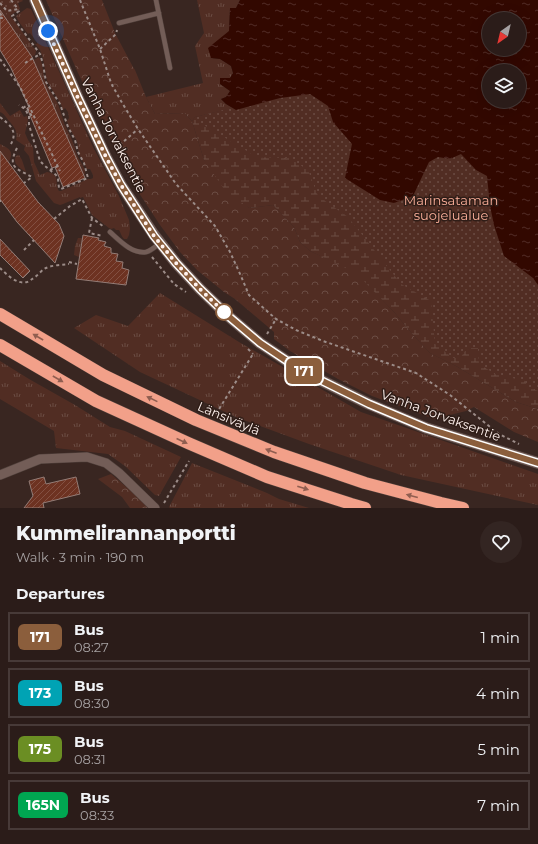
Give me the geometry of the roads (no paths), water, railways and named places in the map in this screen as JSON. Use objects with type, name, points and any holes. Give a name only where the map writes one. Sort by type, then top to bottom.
[{"type":"highway","name":"Länsiväylä","points":[[0,314],[103,375],[196,420],[274,452],[365,483],[441,504],[463,508]]},
{"type":"highway","points":[[0,345],[96,401],[188,444],[267,477],[365,508]]},
{"type":"main road","name":"Vanha Jorvaksentie","points":[[35,0],[78,98],[121,185],[154,236],[176,263],[227,315],[260,343],[310,375],[369,404],[426,428],[538,463]]},
{"type":"street","points":[[0,475],[40,460],[86,457],[106,462],[155,508]]},
{"type":"lane","points":[[156,0],[170,68]]},
{"type":"lane","points":[[119,23],[159,13]]},
{"type":"lane","points":[[110,232],[128,248],[138,251],[148,252],[160,243]]},
{"type":"water","points":[[240,0],[538,0],[538,285],[533,278],[504,256],[494,225],[490,206],[487,176],[476,170],[461,154],[450,159],[438,157],[429,162],[413,196],[394,203],[380,200],[345,178],[352,144],[333,122],[328,106],[310,94],[280,98],[236,110],[226,104],[221,99],[226,97],[230,91],[220,84],[220,78],[230,78],[233,73],[231,66],[220,59],[211,58],[208,48],[229,31],[230,8],[236,8]]},
{"type":"park label","name":"Marinsataman suojelualue","points":[[451,208]]}]
